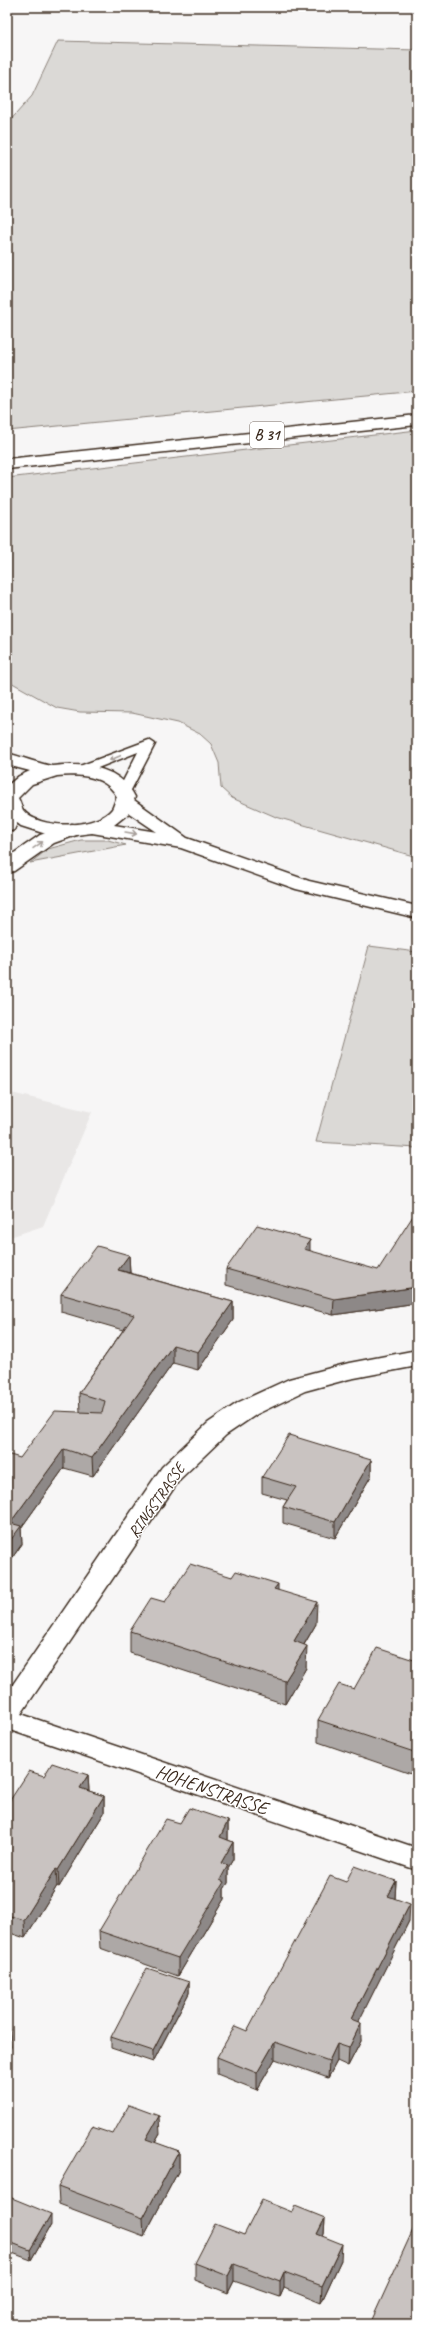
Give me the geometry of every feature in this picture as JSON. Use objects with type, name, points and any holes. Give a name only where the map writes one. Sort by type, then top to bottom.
[{"type":"main road","name":"B 31","points":[[7,464],[417,420]]},
{"type":"main road","points":[[7,759],[50,771]]},
{"type":"main road","points":[[72,830],[36,826],[22,820],[10,819],[9,788],[27,779],[50,771],[81,770],[108,777],[125,797],[185,842]]},
{"type":"main road","points":[[7,867],[47,839],[72,830],[93,827],[111,819],[123,809],[125,797]]},
{"type":"main road","points":[[93,827],[185,842],[303,885],[417,912]]},
{"type":"main road","name":"RINGSTRASSE","points":[[7,1714],[171,1473],[217,1429],[248,1408],[297,1384],[348,1371],[417,1358]]},
{"type":"main road","name":"HOHENSTRASSE","points":[[7,1719],[417,1859]]},
{"type":"lane","points":[[81,770],[148,744],[125,797]]},
{"type":"shaded area","points":[[58,41],[417,50],[417,391],[7,431],[7,124],[32,96]]},
{"type":"shaded area","points":[[417,430],[417,857],[276,817],[232,798],[221,788],[219,763],[211,744],[200,734],[178,723],[132,713],[80,712],[57,708],[7,680],[7,478]]},
{"type":"shaded area","points":[[81,840],[108,840],[126,845],[30,863],[48,849]]},
{"type":"shaded area","points":[[369,946],[417,952],[417,1148],[316,1142]]},
{"type":"shaded area","points":[[7,1092],[92,1112],[43,1226],[7,1238]]},
{"type":"building","points":[[413,1216],[417,1217],[417,1287],[334,1299],[226,1269],[257,1225],[310,1240],[304,1249],[378,1270]]},
{"type":"building","points":[[97,1246],[129,1255],[118,1270],[233,1302],[198,1352],[173,1345],[92,1458],[64,1449],[10,1523],[21,1526],[7,1545],[7,1454],[20,1458],[55,1411],[102,1413],[105,1401],[79,1393],[134,1315],[61,1294]]},
{"type":"building","points":[[289,1435],[371,1460],[335,1522],[283,1507],[296,1487],[262,1477]]},
{"type":"building","points":[[190,1564],[232,1577],[236,1571],[278,1584],[274,1589],[317,1602],[294,1641],[307,1646],[285,1681],[130,1631],[151,1598],[165,1602]]},
{"type":"building","points":[[377,1648],[417,1661],[417,1753],[318,1720],[339,1684],[354,1689]]},
{"type":"building","points":[[52,1763],[88,1775],[80,1788],[104,1796],[58,1870],[56,1869],[24,1920],[7,1915],[7,1805],[29,1771],[44,1776]]},
{"type":"building","points":[[189,1808],[228,1821],[220,1837],[233,1842],[221,1863],[228,1865],[220,1880],[224,1882],[178,1958],[99,1931],[166,1819],[180,1823]]},
{"type":"building","points":[[354,1866],[396,1881],[388,1896],[410,1904],[351,2019],[361,2023],[349,2048],[337,2044],[329,2061],[275,2042],[257,2073],[217,2057],[235,2026],[247,2031],[330,1876],[346,1882]]},
{"type":"building","points":[[147,1968],[189,1982],[153,2051],[111,2037]]},
{"type":"building","points":[[7,2028],[10,2029],[7,2035]]},
{"type":"building","points":[[129,2105],[159,2116],[146,2139],[179,2151],[143,2218],[58,2186],[92,2127],[113,2134]]},
{"type":"building","points":[[7,2196],[51,2214],[30,2250],[7,2241]]},
{"type":"building","points":[[262,2200],[292,2212],[295,2206],[325,2218],[317,2234],[342,2244],[322,2286],[284,2272],[280,2281],[234,2264],[228,2276],[195,2263],[215,2224],[244,2235]]},
{"type":"building","points":[[417,2221],[417,2324],[370,2324]]},
{"type":"building","points":[[7,2317],[26,2324],[7,2324]]}]
